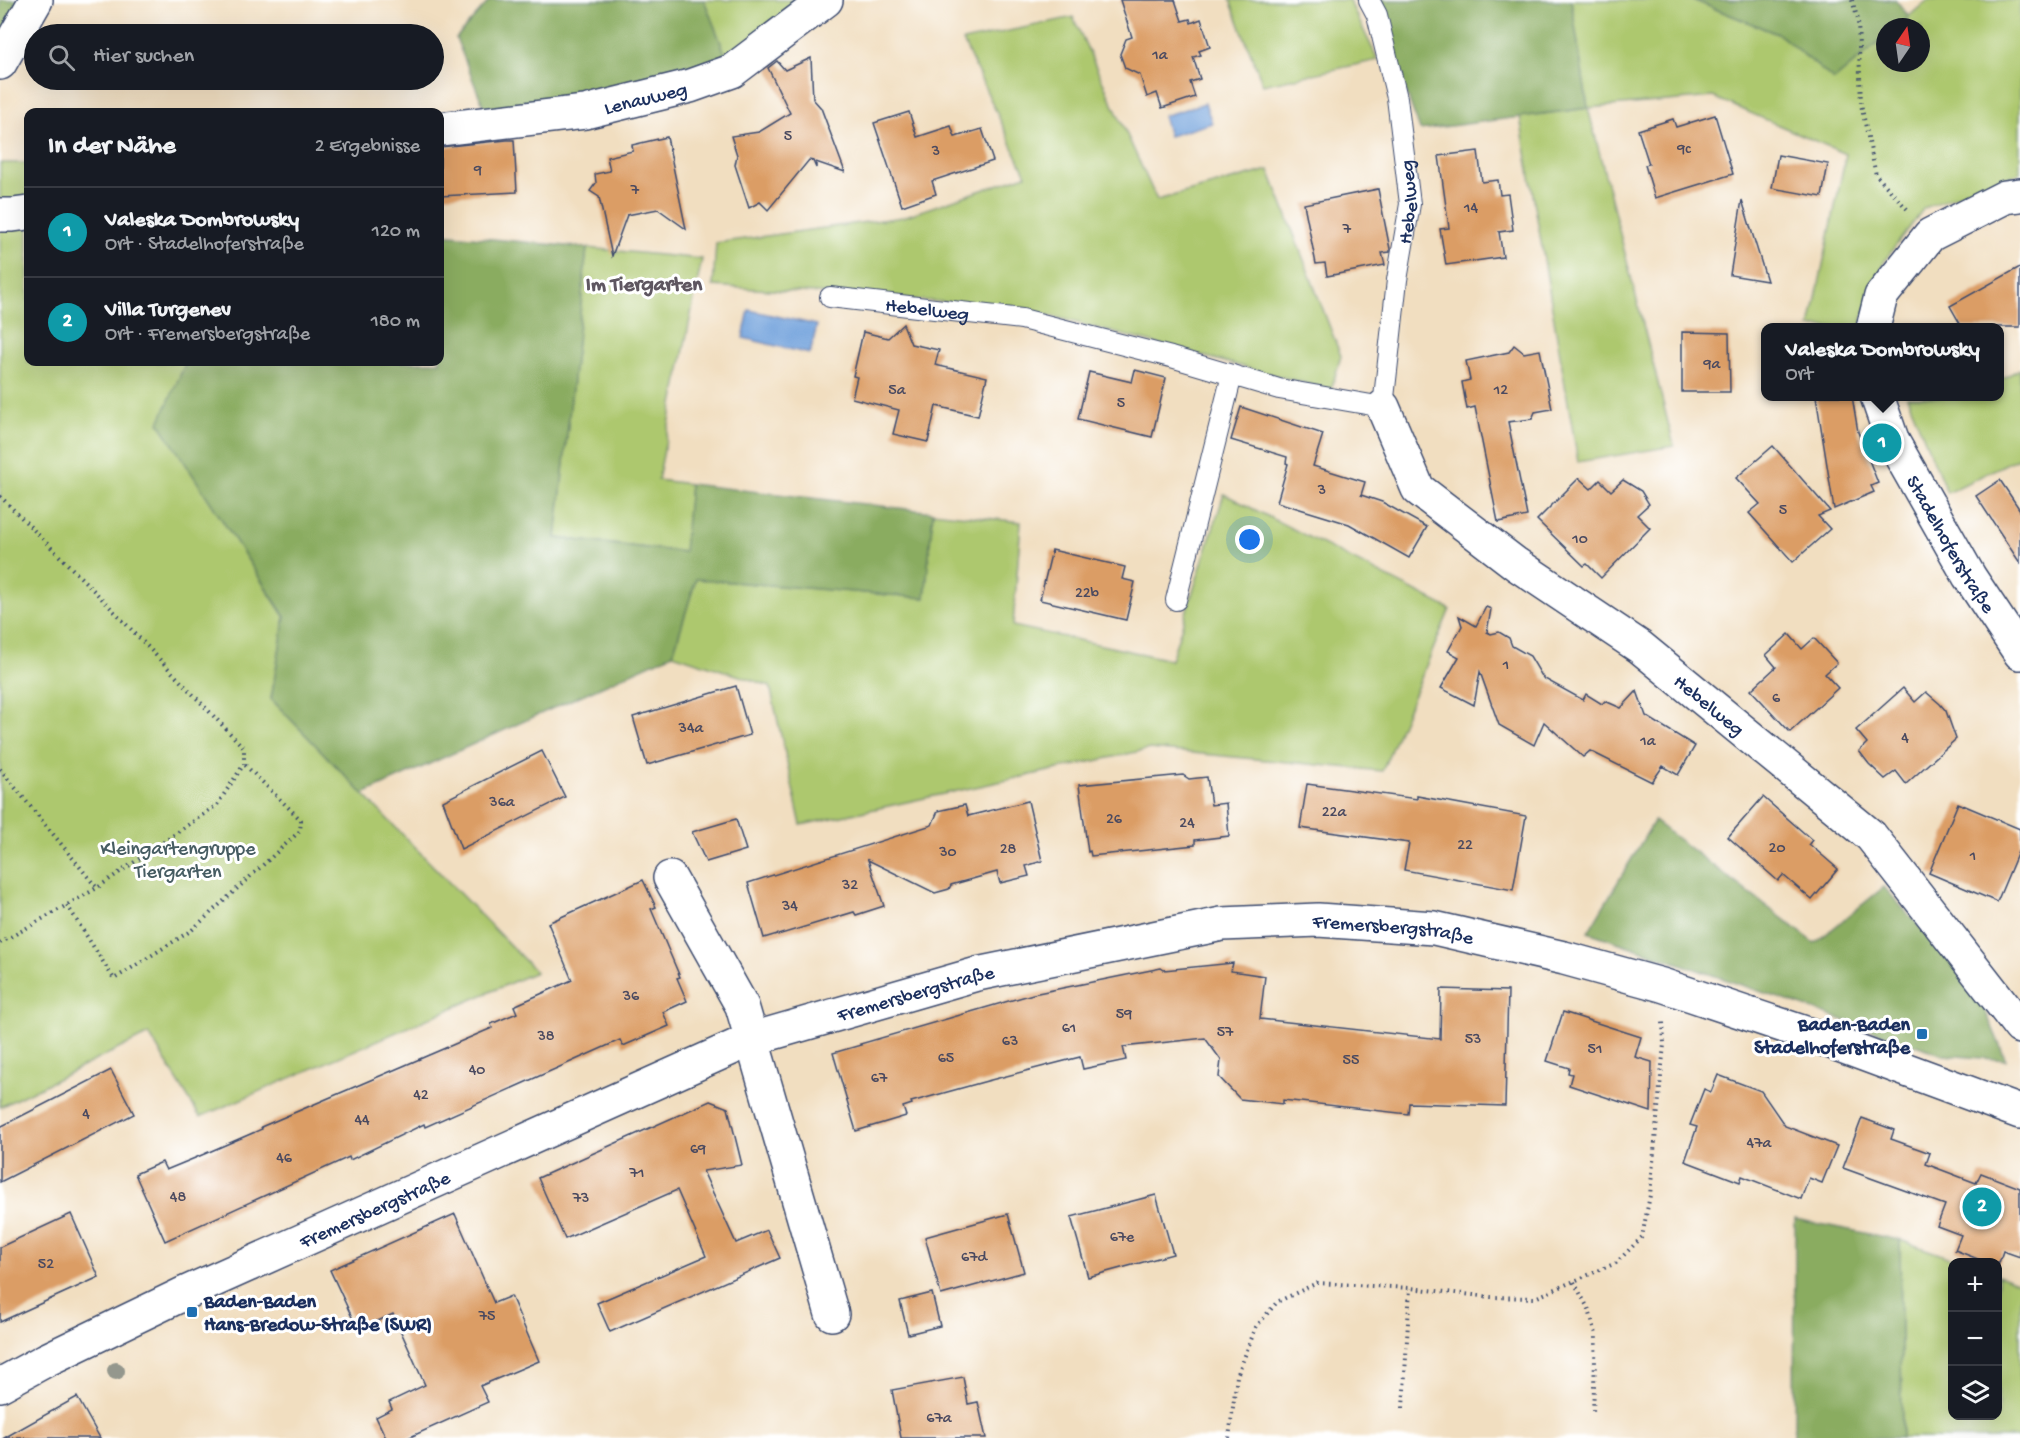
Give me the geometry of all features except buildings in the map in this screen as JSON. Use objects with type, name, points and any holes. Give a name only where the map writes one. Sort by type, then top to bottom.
[{"type":"street","points":[[0,63],[36,0]]},
{"type":"street","name":"Lenauweg","points":[[444,129],[585,112],[690,86],[732,71],[826,0]]},
{"type":"street","points":[[1873,323],[1881,296],[1930,236],[2005,197],[2020,195]]},
{"type":"street","points":[[0,215],[24,214]]},
{"type":"street","name":"Stadelhoferstraße","points":[[1879,401],[1893,442],[1969,576],[2020,653]]},
{"type":"street","name":"Hebelweg","points":[[1383,407],[1418,489],[1516,564],[1640,647],[1871,836],[2020,1027]]},
{"type":"street","points":[[670,878],[741,1006],[832,1314]]},
{"type":"street","name":"Fremersbergstraße","points":[[0,1385],[46,1360],[181,1295],[752,1039],[977,974],[1222,924],[1318,920],[1434,928],[1564,958],[1662,985],[1822,1039],[2020,1112]]},
{"type":"lane","name":"Hebelweg","points":[[830,297],[1022,319],[1172,357],[1280,389],[1383,407],[1397,280],[1410,204],[1397,98],[1377,15],[1370,0]]},
{"type":"lane","points":[[1176,600],[1232,375]]},
{"type":"path","points":[[1852,0],[1858,20],[1861,104],[1875,175],[1930,236]]},
{"type":"path","points":[[0,496],[244,748],[243,764],[218,805],[97,888],[0,943]]},
{"type":"path","points":[[67,905],[114,979],[192,930],[300,831],[301,820],[243,764]]},
{"type":"path","points":[[0,769],[97,888]]},
{"type":"path","points":[[1228,1438],[1237,1376],[1256,1327],[1277,1302],[1317,1283],[1410,1288],[1491,1297],[1535,1298],[1616,1263],[1642,1237],[1650,1195],[1664,1044],[1662,985]]},
{"type":"path","points":[[1574,1282],[1589,1310],[1596,1334],[1593,1413]]},
{"type":"path","points":[[1403,1408],[1410,1288]]},
{"type":"green space","points":[[0,0],[36,0],[0,63]]},
{"type":"green space","points":[[490,0],[704,0],[732,71],[490,123],[456,38]]},
{"type":"green space","points":[[704,0],[826,0],[732,71]]},
{"type":"green space","points":[[1230,0],[1349,0],[1378,60],[1263,85]]},
{"type":"green space","points":[[1369,0],[1571,0],[1588,108],[1420,130],[1378,15]]},
{"type":"green space","points":[[1571,0],[1693,0],[1780,35],[1834,80],[1876,45],[1876,72],[1930,72],[1930,18],[1907,18],[1928,0],[2020,0],[2020,174],[2000,179],[1924,208],[1885,260],[1862,319],[1862,323],[1811,323],[1846,154],[1713,97],[1588,108]]},
{"type":"green space","points":[[1693,0],[1896,0],[1909,17],[1876,18],[1876,45],[1834,80],[1780,35]]},
{"type":"green space","points":[[1073,17],[1157,200],[1269,170],[1341,356],[1331,390],[1017,307],[713,286],[716,243],[903,217],[1026,175],[963,41]]},
{"type":"green space","points":[[1588,108],[1674,446],[1578,462],[1520,117]]},
{"type":"green space","name":"Kleingartengruppe Tiergarten","points":[[0,163],[24,163],[24,366],[184,366],[160,423],[285,618],[271,699],[536,972],[200,1117],[149,1034],[0,1107]]},
{"type":"green space","points":[[444,234],[587,248],[556,538],[684,552],[690,484],[933,512],[925,598],[696,579],[673,654],[363,794],[271,699],[285,617],[159,423],[184,366],[444,366]]},
{"type":"green space","points":[[587,248],[702,259],[658,480],[690,484],[685,552],[556,538]]},
{"type":"green space","points":[[2020,369],[2020,457],[1947,493],[1909,401],[2004,401],[2004,377]]},
{"type":"green space","points":[[1224,494],[1450,609],[1382,771],[1150,749],[801,825],[770,686],[673,654],[696,579],[925,598],[933,512],[1021,522],[1013,626],[1171,660]]},
{"type":"green space","points":[[1654,821],[1815,943],[1884,887],[1977,991],[2006,1060],[1944,1055],[1588,932]]},
{"type":"green space","points":[[1795,1219],[1900,1240],[1902,1438],[1794,1438]]},
{"type":"green space","points":[[1900,1240],[1951,1258],[1948,1258],[1948,1420],[2002,1420],[2002,1276],[2020,1283],[2020,1438],[1902,1438]]},
{"type":"water","points":[[1205,103],[1212,123],[1169,136],[1163,116]]},
{"type":"water","points":[[749,310],[817,325],[810,354],[743,338]]},
{"type":"place","name":"Valeska Dombrowsky","points":[[1882,443]]},
{"type":"place","name":"Baden-Baden Stadelhoferstraße","points":[[1922,1034]]},
{"type":"place","name":"Villa Turgenev","points":[[1982,1207]]},
{"type":"place","name":"Baden-Baden Hans-Bredow-Straße (SWR)","points":[[192,1312]]},
{"type":"district","name":"Im Tiergarten","points":[[644,283]]}]
